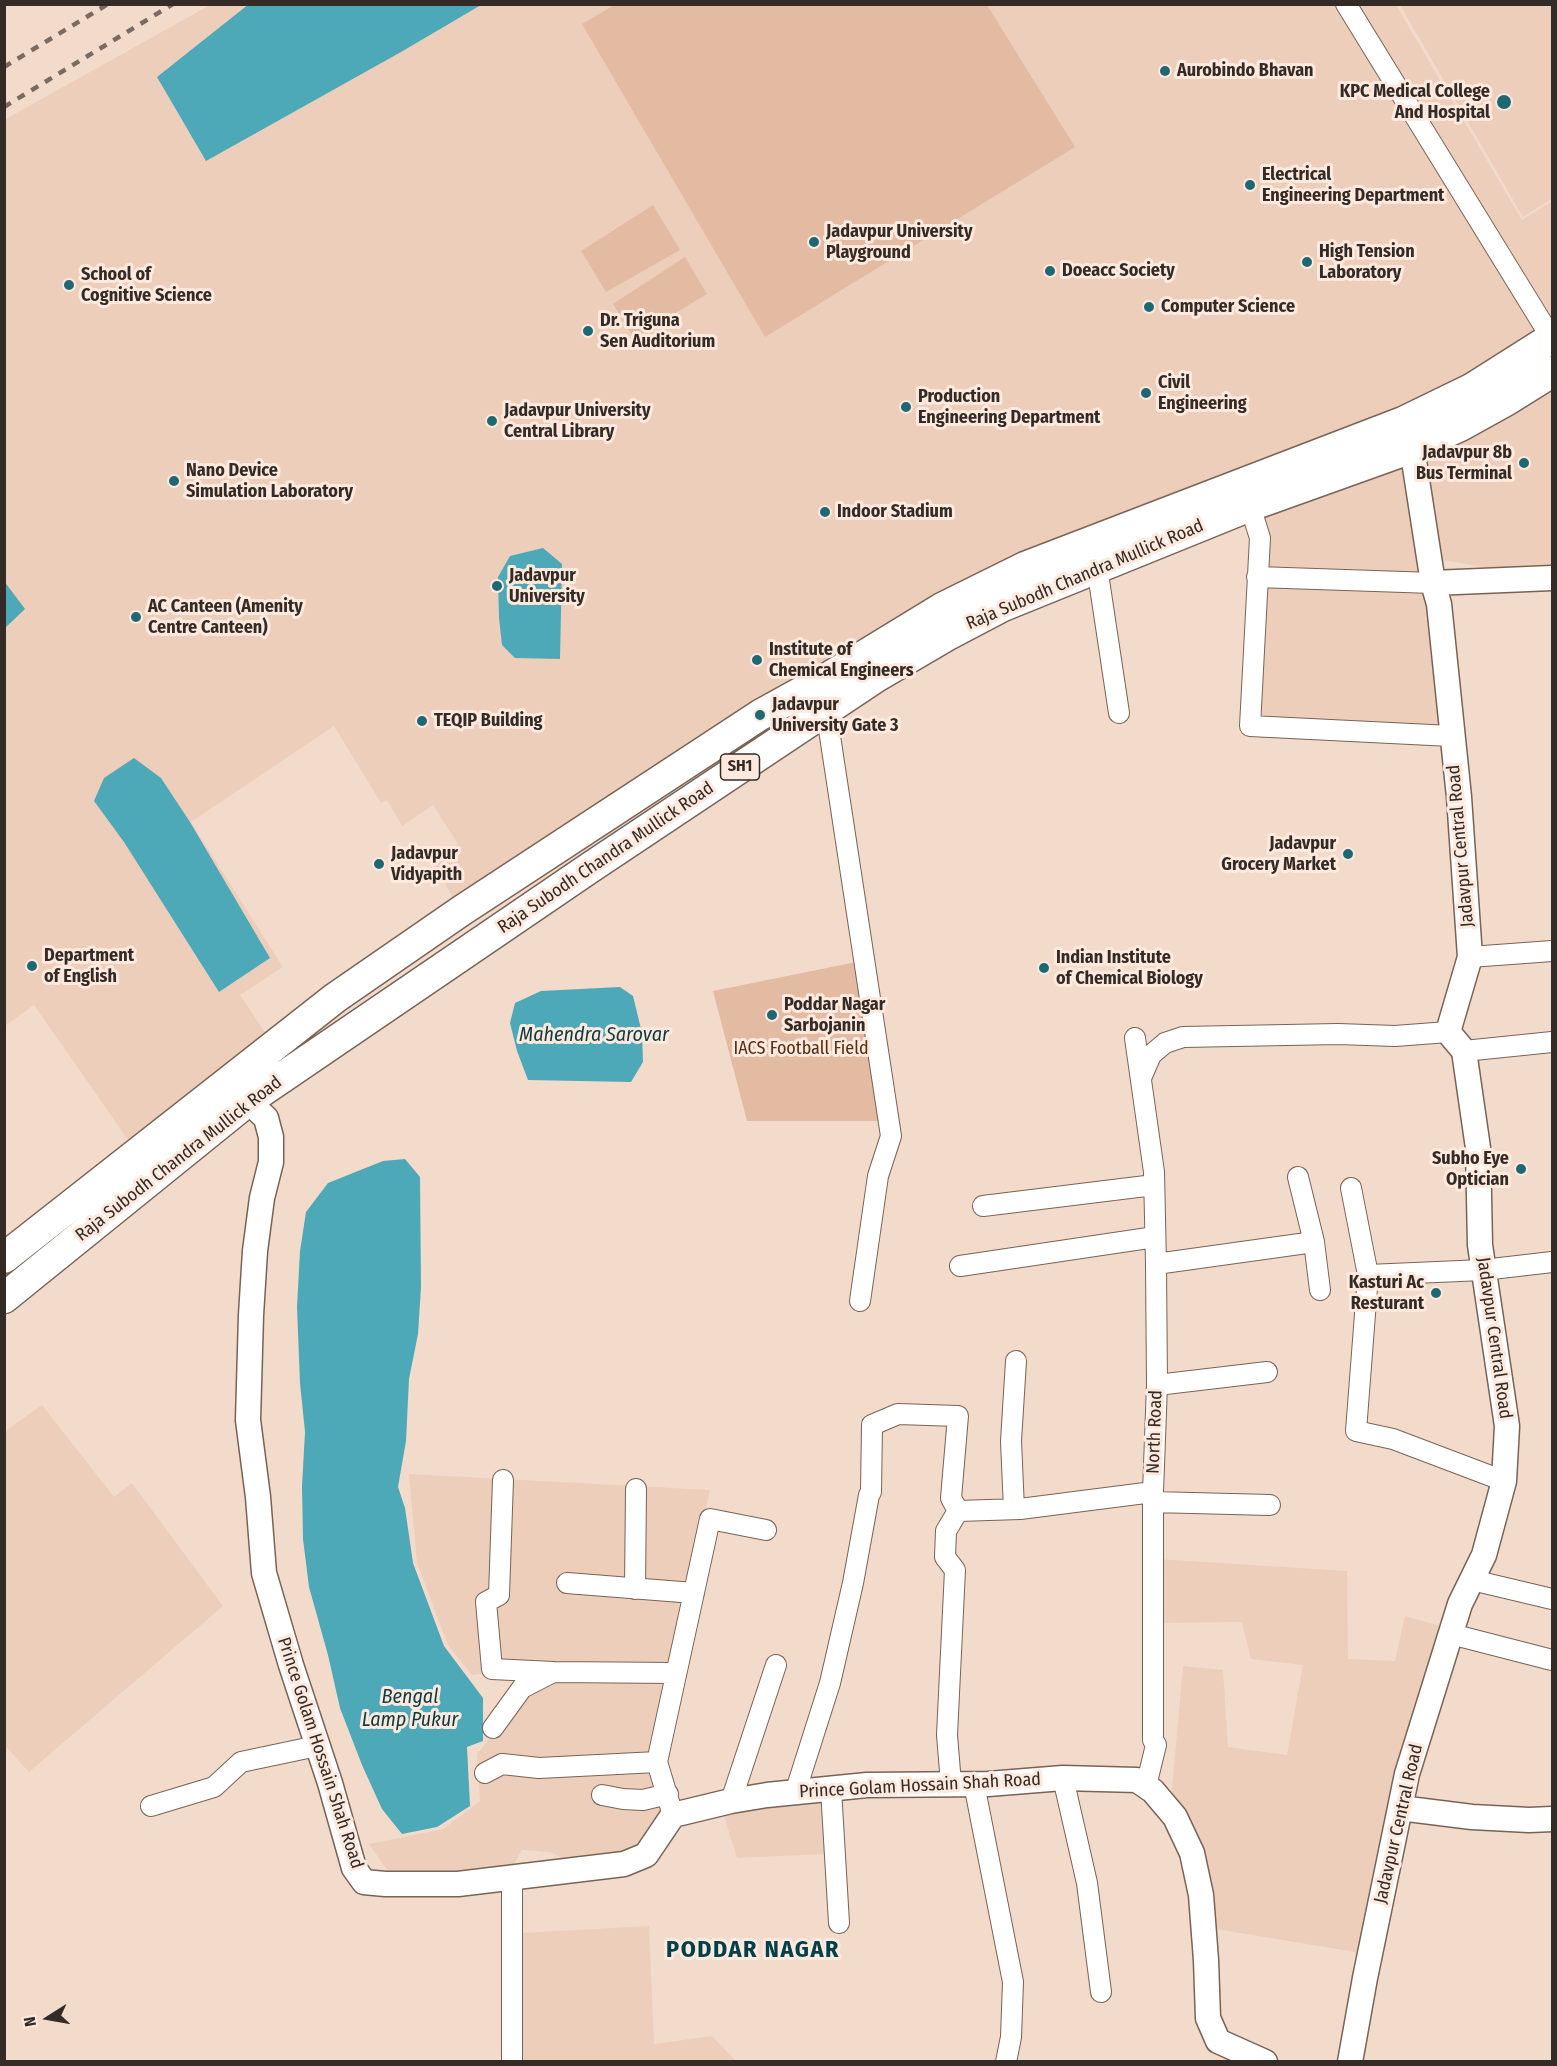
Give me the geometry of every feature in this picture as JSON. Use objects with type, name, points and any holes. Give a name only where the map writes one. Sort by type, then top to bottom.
[{"type":"main road","name":"Raja Subodh Chandra Mullick Road","points":[[4,1298],[238,1092],[345,992],[461,911],[760,715],[839,671],[942,608],[1025,567],[1092,555],[1250,506],[1414,432],[1473,388],[1552,338]]},
{"type":"main road","name":"Raja Subodh Chandra Mullick Road","points":[[4,1258],[238,1092],[826,710],[946,636],[1092,555],[1414,432],[1460,426],[1508,400],[1552,372]]},
{"type":"street","points":[[1346,4],[1552,338]]},
{"type":"street","name":"Jadavpur Central Road","points":[[1414,432],[1439,590],[1451,736],[1459,797],[1470,957],[1448,1032]]},
{"type":"street","points":[[1250,506],[1260,538],[1250,726],[1451,736]]},
{"type":"street","points":[[1092,555],[1119,713]]},
{"type":"street","points":[[1257,577],[1439,590],[1552,578]]},
{"type":"street","points":[[826,710],[891,1136],[878,1176],[860,1302]]},
{"type":"street","points":[[1470,957],[1552,951]]},
{"type":"street","points":[[1141,1078],[1151,1055],[1165,1043],[1183,1037],[1338,1034],[1395,1036],[1448,1032],[1464,1051],[1552,1042]]},
{"type":"street","name":"North Road","points":[[1135,1038],[1154,1185],[1156,1264],[1153,1497],[1153,1740],[1156,1745],[1146,1786]]},
{"type":"street","name":"Jadavpur Central Road","points":[[1350,2061],[1407,1774],[1461,1604],[1484,1555],[1504,1481],[1507,1426],[1480,1245],[1478,1148],[1464,1051]]},
{"type":"street","name":"Prince Golam Hossain Shah Road","points":[[238,1092],[266,1118],[271,1137],[271,1162],[262,1198],[255,1251],[248,1420],[258,1497],[264,1573],[330,1783],[354,1868],[364,1882],[458,1884],[624,1864],[646,1855],[670,1805],[731,1801],[867,1785],[962,1784],[1063,1778],[1137,1780],[1146,1786]]},
{"type":"street","points":[[1298,1177],[1314,1242],[1320,1290]]},
{"type":"street","points":[[983,1206],[1154,1185]]},
{"type":"street","points":[[1351,1188],[1368,1275],[1356,1431],[1394,1439],[1504,1481]]},
{"type":"street","points":[[960,1266],[1155,1237]]},
{"type":"street","points":[[1156,1264],[1314,1242]]},
{"type":"street","points":[[1368,1275],[1484,1269],[1552,1262]]},
{"type":"street","points":[[1014,1509],[1011,1441],[1016,1361]]},
{"type":"street","points":[[1156,1385],[1268,1372]]},
{"type":"street","points":[[795,1793],[830,1683],[853,1582],[871,1492],[872,1425],[898,1414],[958,1416],[951,1498],[958,1511]]},
{"type":"street","points":[[503,1480],[500,1595],[486,1602],[492,1670],[676,1673]]},
{"type":"street","points":[[635,1589],[636,1489]]},
{"type":"street","points":[[958,1511],[1014,1509],[1153,1497],[1270,1505]]},
{"type":"street","points":[[958,1511],[946,1531],[945,1557],[955,1570],[947,1736],[962,1784],[1013,1982],[1011,2037],[1006,2061]]},
{"type":"street","points":[[602,1795],[670,1805],[657,1762],[710,1519],[766,1530]]},
{"type":"street","points":[[1472,1580],[1552,1599]]},
{"type":"street","points":[[567,1583],[694,1593]]},
{"type":"street","points":[[1451,1634],[1552,1660]]},
{"type":"street","points":[[731,1801],[776,1665]]},
{"type":"street","points":[[493,1728],[522,1688],[553,1672]]},
{"type":"street","points":[[151,1806],[214,1786],[241,1762],[317,1746]]},
{"type":"street","points":[[485,1773],[502,1764],[539,1768],[657,1762]]},
{"type":"street","points":[[1063,1778],[1087,1883],[1101,1992]]},
{"type":"street","points":[[1146,1786],[1154,1791],[1175,1817],[1192,1853],[1201,1894],[1208,2018],[1218,2041],[1255,2059]]},
{"type":"street","points":[[831,1789],[839,1923]]},
{"type":"street","points":[[1400,1808],[1472,1817],[1552,1819]]},
{"type":"street","points":[[512,1879],[512,2061]]},
{"type":"shaded area","name":"Jadavpur University","points":[[210,5],[1343,5],[1551,349],[940,597],[461,911],[432,862],[458,844],[433,805],[402,826],[387,800],[381,803],[334,726],[191,822],[283,967],[240,995],[274,1046],[138,1154],[34,1005],[5,1026],[4,120]]},
{"type":"shaded area","points":[[1351,5],[1396,5],[1522,220],[1552,201],[1552,331]]},
{"type":"shaded area","name":"KPC Medical College And Hospital","points":[[1400,5],[1552,5],[1552,199],[1523,217]]},
{"type":"shaded area","points":[[1552,362],[1552,569],[1490,568],[1437,559],[1413,433]]},
{"type":"shaded area","points":[[1404,438],[1446,731],[1255,722],[1256,497]]},
{"type":"shaded area","points":[[42,1405],[114,1497],[132,1483],[223,1606],[29,1772],[5,1746],[4,1432]]},
{"type":"shaded area","points":[[409,1474],[710,1490],[669,1668],[549,1667],[472,1675],[448,1645],[417,1563]]},
{"type":"shaded area","points":[[1157,1559],[1347,1571],[1348,1659],[1395,1661],[1405,1616],[1444,1627],[1361,1953],[1210,1928],[1171,1800],[1183,1666],[1223,1670],[1228,1747],[1287,1755],[1303,1665],[1251,1659],[1242,1622],[1161,1623]]},
{"type":"shaded area","points":[[553,1677],[670,1679],[652,1762],[667,1812],[642,1849],[572,1863],[550,1852],[522,1850],[511,1869],[394,1880],[369,1844],[443,1829],[480,1801],[477,1754],[529,1690]]},
{"type":"shaded area","points":[[823,1794],[827,1854],[737,1858],[721,1806]]},
{"type":"shaded area","points":[[649,1926],[654,2044],[712,2036],[736,2061],[502,2062],[502,1934]]},
{"type":"green space","name":"Jadavpur University Playground","points":[[616,4],[987,5],[1075,147],[765,337],[582,24]]},
{"type":"green space","points":[[653,205],[680,250],[606,292],[581,251]]},
{"type":"green space","points":[[685,257],[707,294],[634,338],[613,304]]},
{"type":"green space","name":"IACS Football Field","points":[[861,961],[884,1121],[747,1121],[713,991]]},
{"type":"water","points":[[249,4],[481,5],[206,161],[157,77]]},
{"type":"water","points":[[543,548],[562,564],[560,659],[515,658],[502,645],[498,577],[510,556]]},
{"type":"water","points":[[4,581],[25,609],[5,628],[4,628]]},
{"type":"water","points":[[134,758],[161,778],[190,822],[270,958],[219,992],[124,842],[94,801],[104,778]]},
{"type":"water","name":"Mahendra Sarovar","points":[[620,987],[633,996],[642,1033],[643,1062],[631,1082],[528,1080],[510,1023],[515,1003],[541,991]]},
{"type":"water","name":"Bengal Lamp Pukur","points":[[405,1159],[420,1177],[421,1287],[418,1334],[409,1379],[406,1441],[398,1487],[405,1508],[413,1563],[444,1646],[483,1698],[483,1741],[467,1747],[470,1806],[437,1827],[402,1834],[382,1809],[340,1708],[309,1587],[303,1539],[302,1486],[305,1432],[300,1383],[297,1307],[300,1251],[306,1212],[328,1183],[383,1161]]},
{"type":"railway","points":[[4,67],[108,4]]},
{"type":"railway","points":[[4,107],[173,4]]},
{"type":"place","name":"Aurobindo Bhavan","points":[[1165,71]]},
{"type":"place","name":"KPC Medical College And Hospital","points":[[1504,102]]},
{"type":"place","name":"Electrical Engineering Department","points":[[1250,185]]},
{"type":"place","name":"Jadavpur University Playground","points":[[814,242]]},
{"type":"place","name":"High Tension Laboratory","points":[[1307,262]]},
{"type":"place","name":"Doeacc Society","points":[[1050,271]]},
{"type":"place","name":"School of Cognitive Science","points":[[69,285]]},
{"type":"place","name":"Computer Science","points":[[1149,307]]},
{"type":"place","name":"Dr. Triguna Sen Auditorium","points":[[588,331]]},
{"type":"place","name":"Civil Engineering","points":[[1146,393]]},
{"type":"place","name":"Production Engineering Department","points":[[906,407]]},
{"type":"place","name":"Jadavpur University Central Library","points":[[492,421]]},
{"type":"place","name":"Jadavpur 8b Bus Terminal","points":[[1524,463]]},
{"type":"place","name":"Nano Device Simulation Laboratory","points":[[174,481]]},
{"type":"place","name":"Indoor Stadium","points":[[825,512]]},
{"type":"place","name":"Jadavpur University","points":[[497,586]]},
{"type":"place","name":"AC Canteen (Amenity Centre Canteen)","points":[[136,617]]},
{"type":"place","name":"Institute of Chemical Engineers","points":[[757,660]]},
{"type":"place","name":"Jadavpur University Gate 3","points":[[760,715]]},
{"type":"place","name":"TEQIP Building","points":[[422,721]]},
{"type":"place","name":"Jadavpur Grocery Market","points":[[1348,854]]},
{"type":"place","name":"Jadavpur Vidyapith","points":[[379,864]]},
{"type":"place","name":"Department of English","points":[[32,966]]},
{"type":"place","name":"Indian Institute of Chemical Biology","points":[[1044,968]]},
{"type":"place","name":"Poddar Nagar Sarbojanin","points":[[772,1015]]},
{"type":"place","name":"Subho Eye Optician","points":[[1521,1169]]},
{"type":"place","name":"Kasturi Ac Resturant","points":[[1436,1293]]},
{"type":"district","name":"PODDAR NAGAR","points":[[753,1950]]}]
